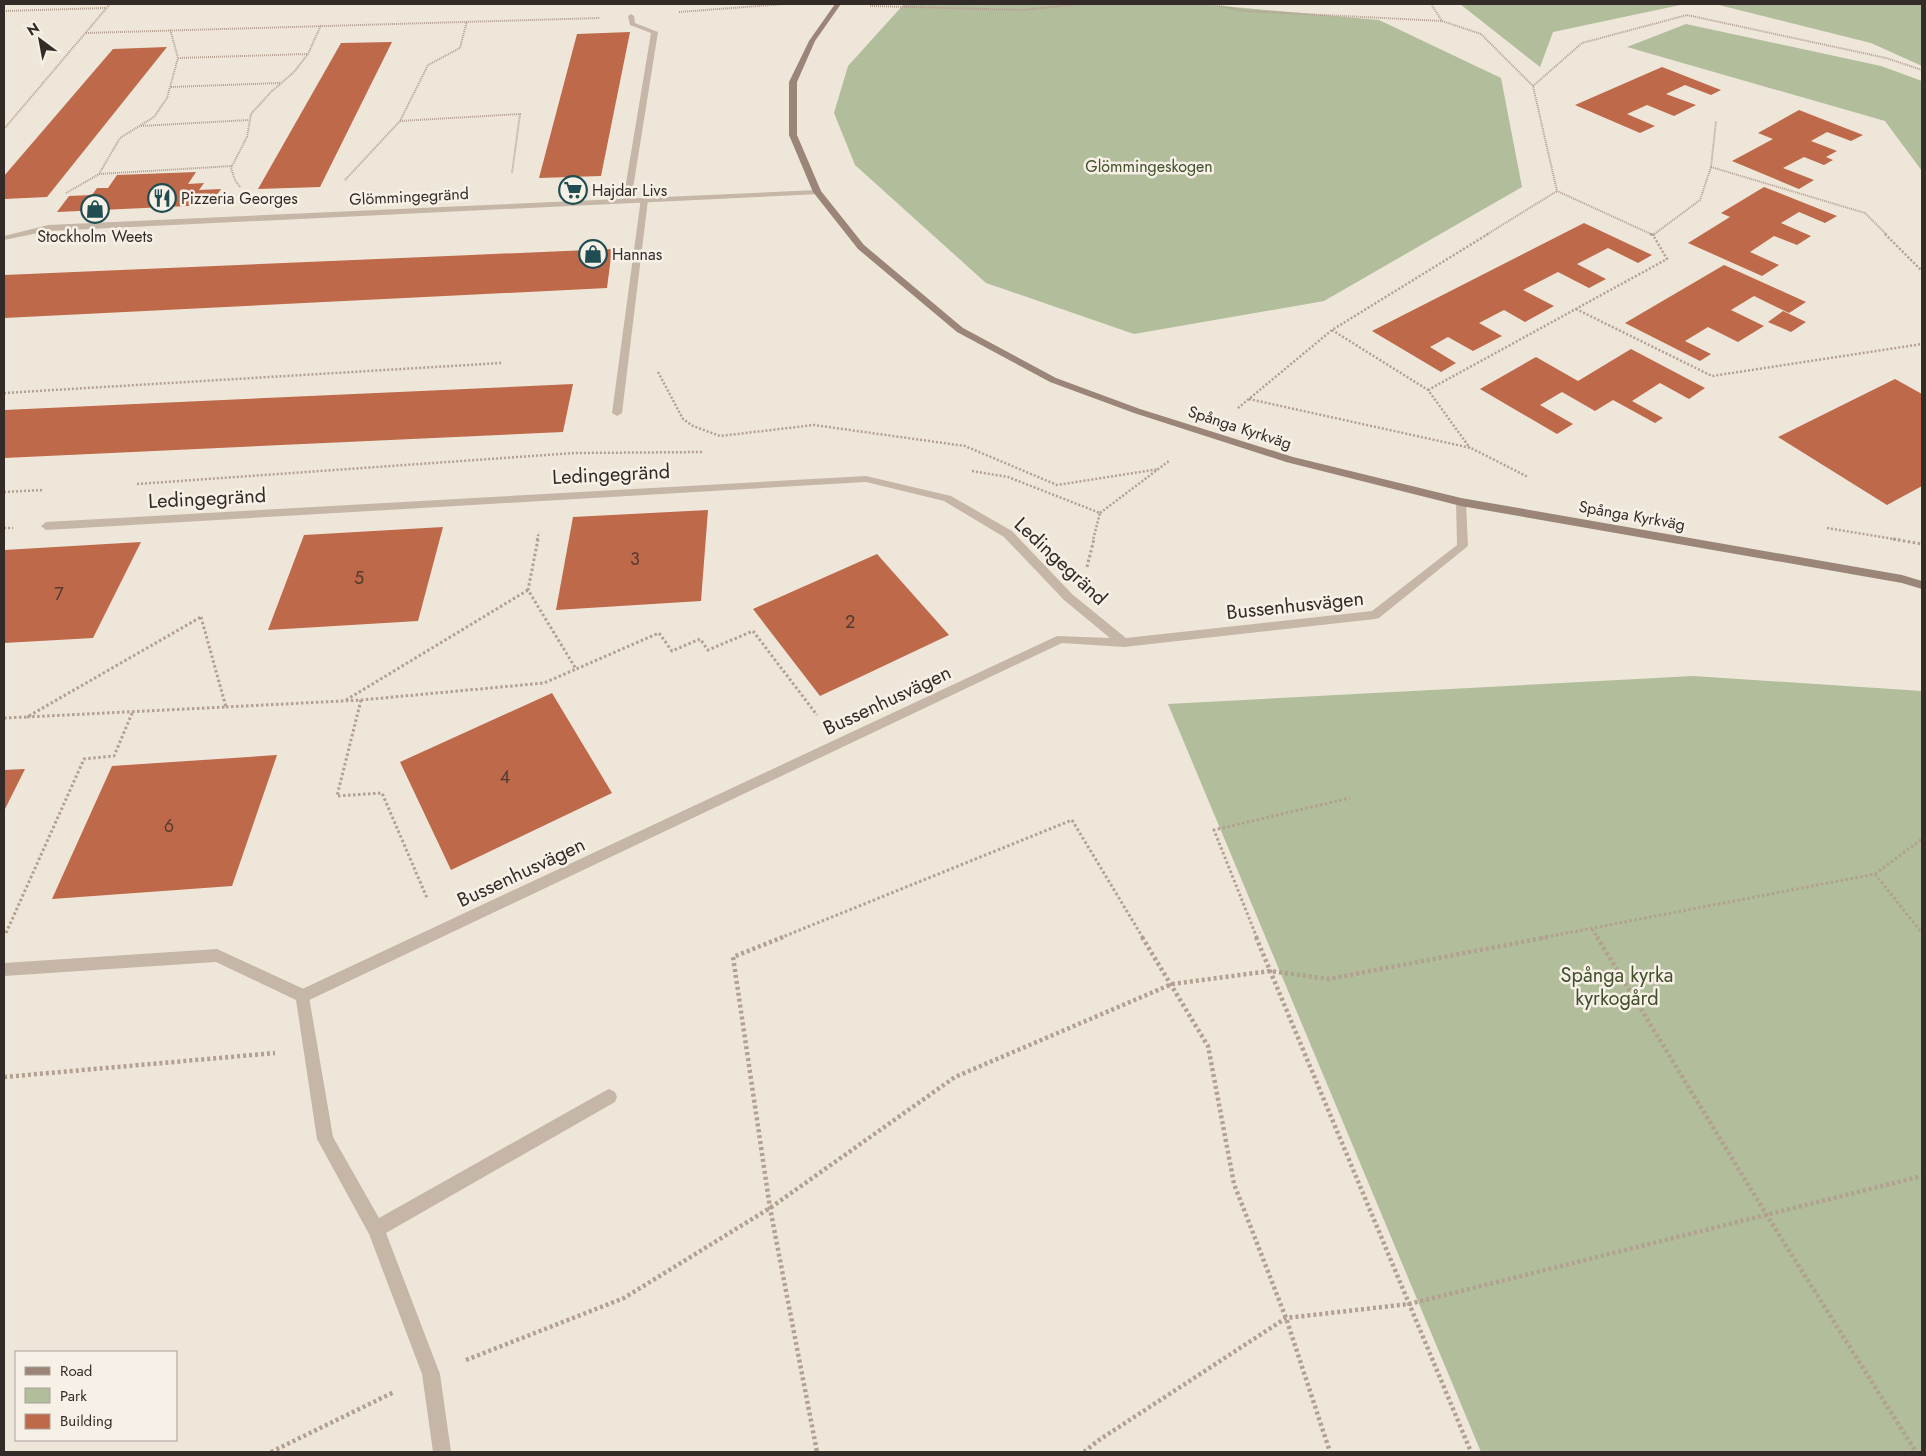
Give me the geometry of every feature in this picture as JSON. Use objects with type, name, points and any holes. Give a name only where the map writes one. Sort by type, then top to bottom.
[{"type":"street","name":"Spånga Kyrkväg","points":[[838,4],[812,42],[793,82],[793,134],[817,192],[861,247],[960,330],[1053,380],[1137,412],[1290,460],[1461,502],[1882,576],[1922,585]]},
{"type":"street","points":[[627,201],[655,32],[632,24],[631,16]]},
{"type":"street","name":"Glömmingegränd","points":[[4,238],[48,228],[817,192]]},
{"type":"street","points":[[617,413],[644,200]]},
{"type":"street","name":"Ledingegränd","points":[[46,526],[866,479],[947,498],[1008,534],[1068,597],[1124,642]]},
{"type":"street","name":"Bussenhusvägen","points":[[303,996],[1061,639],[1124,642],[1375,615],[1463,546],[1461,502]]},
{"type":"street","points":[[4,970],[217,955],[303,996],[326,1139],[376,1229],[431,1374],[442,1452]]},
{"type":"street","points":[[376,1229],[608,1097]]},
{"type":"path","points":[[4,129],[110,4]]},
{"type":"path","points":[[86,33],[631,16],[785,4]]},
{"type":"path","points":[[870,6],[1023,10],[1081,4]]},
{"type":"path","points":[[1211,4],[1246,11],[1442,21],[1481,34],[1533,86],[1557,191]]},
{"type":"path","points":[[1431,4],[1442,21]]},
{"type":"path","points":[[4,11],[107,8]]},
{"type":"path","points":[[1533,86],[1582,43],[1687,15],[1886,58],[1922,70]]},
{"type":"path","points":[[344,181],[400,121],[428,65],[460,48],[467,22]]},
{"type":"path","points":[[244,191],[235,180],[231,168],[247,136],[251,114],[294,72],[308,54],[321,25]]},
{"type":"path","points":[[99,174],[120,138],[154,117],[168,98],[178,58],[170,30]]},
{"type":"path","points":[[178,58],[308,54]]},
{"type":"path","points":[[171,87],[281,83]]},
{"type":"path","points":[[400,121],[520,114],[511,180]]},
{"type":"path","points":[[140,126],[250,120]]},
{"type":"path","points":[[1654,235],[1700,200],[1711,167],[1716,121]]},
{"type":"path","points":[[62,195],[99,174],[232,166]]},
{"type":"path","points":[[1711,167],[1865,213],[1922,271]]},
{"type":"path","points":[[1428,390],[1667,258],[1654,235],[1557,191]]},
{"type":"path","points":[[1534,480],[1471,448],[1249,399],[1332,330],[1557,191]]},
{"type":"path","points":[[1575,309],[1712,376],[1922,344]]},
{"type":"path","points":[[1332,330],[1428,390],[1471,448]]},
{"type":"path","points":[[4,393],[501,363]]},
{"type":"path","points":[[668,390],[683,419],[693,426],[720,436],[814,425],[965,446],[1057,486],[1159,469]]},
{"type":"path","points":[[1100,512],[1169,460]]},
{"type":"path","points":[[546,497],[528,590],[576,669]]},
{"type":"path","points":[[1825,528],[1922,544]]},
{"type":"path","points":[[346,700],[528,590]]},
{"type":"path","points":[[27,716],[201,616],[226,707]]},
{"type":"path","points":[[4,718],[361,700],[544,683],[659,633],[672,652],[700,639],[708,650],[753,631],[839,743]]},
{"type":"path","points":[[361,700],[336,796],[382,793],[440,931]]},
{"type":"path","points":[[4,938],[84,759],[114,756],[133,711]]},
{"type":"path","points":[[1350,798],[1214,830],[1270,971],[1471,1452]]},
{"type":"path","points":[[817,1452],[770,1208],[733,957],[1072,820],[1208,1046],[1234,1184],[1286,1318],[1330,1452]]},
{"type":"path","points":[[271,1452],[431,1374],[624,1298],[770,1208],[956,1077],[1172,984],[1270,971],[1329,979],[1592,929],[1875,874],[1922,840]]},
{"type":"path","points":[[1875,874],[1922,933]]},
{"type":"path","points":[[1592,929],[1766,1214],[1916,1452]]},
{"type":"path","points":[[4,1077],[312,1049]]},
{"type":"path","points":[[1084,1452],[1099,1440],[1286,1318],[1409,1304],[1922,1176]]},
{"type":"green space","name":"Glömmingeskogen","points":[[904,4],[1199,4],[1379,20],[1501,78],[1522,187],[1324,301],[1134,334],[986,283],[855,165],[834,113],[848,66]]},
{"type":"green space","points":[[1460,4],[1685,4],[1553,32],[1540,67]]},
{"type":"green space","points":[[1715,4],[1922,4],[1922,66],[1871,43]]},
{"type":"green space","points":[[1686,24],[1881,66],[1922,81],[1922,171],[1885,121],[1627,47]]},
{"type":"green space","name":"Spånga kyrka kyrkogård","points":[[1693,676],[1922,691],[1922,1452],[1481,1452],[1168,704]]},
{"type":"building","points":[[630,32],[601,176],[539,178],[577,34]]},
{"type":"building","points":[[392,42],[320,187],[258,189],[341,43]]},
{"type":"building","points":[[167,47],[47,197],[4,199],[4,176],[113,49]]},
{"type":"building","points":[[1662,67],[1721,90],[1711,95],[1685,85],[1666,94],[1696,105],[1674,116],[1647,105],[1627,114],[1655,126],[1640,133],[1575,105]]},
{"type":"building","points":[[1799,110],[1863,135],[1851,141],[1827,132],[1811,141],[1837,151],[1826,157],[1833,160],[1824,165],[1804,157],[1783,168],[1814,180],[1799,189],[1732,161],[1773,139],[1758,133]]},
{"type":"building","points":[[196,172],[188,184],[204,183],[199,190],[221,189],[210,205],[57,212],[69,196],[92,195],[97,188],[108,188],[117,175]]},
{"type":"building","points":[[1764,187],[1837,216],[1825,223],[1799,212],[1781,223],[1811,236],[1797,245],[1774,236],[1750,252],[1779,265],[1762,276],[1688,243],[1730,217],[1721,213]]},
{"type":"building","points":[[1584,223],[1652,255],[1638,263],[1608,248],[1577,264],[1606,279],[1589,288],[1558,272],[1523,290],[1554,306],[1525,322],[1504,310],[1479,323],[1502,336],[1473,351],[1448,337],[1430,347],[1456,363],[1441,372],[1372,331]]},
{"type":"building","points":[[612,249],[607,288],[4,318],[4,275]]},
{"type":"building","points":[[1724,265],[1806,302],[1789,313],[1754,296],[1731,310],[1764,326],[1738,342],[1708,327],[1685,341],[1711,354],[1700,361],[1625,323]]},
{"type":"building","points":[[1783,311],[1806,322],[1791,332],[1768,322]]},
{"type":"building","points":[[1631,349],[1705,388],[1689,399],[1660,383],[1632,401],[1663,418],[1655,423],[1613,400],[1595,411],[1562,392],[1540,405],[1573,424],[1557,434],[1480,389],[1536,357],[1578,381]]},
{"type":"building","points":[[1895,379],[1922,394],[1922,486],[1887,505],[1778,437]]},
{"type":"building","points":[[573,384],[563,432],[4,458],[4,410]]},
{"type":"building","points":[[708,510],[701,601],[556,610],[573,517]]},
{"type":"building","points":[[443,527],[418,621],[268,630],[304,535]]},
{"type":"building","points":[[141,542],[93,638],[4,643],[4,550]]},
{"type":"building","points":[[877,554],[949,635],[820,696],[753,609]]},
{"type":"building","points":[[552,693],[612,793],[451,870],[400,762]]},
{"type":"building","points":[[277,755],[232,886],[52,899],[112,766]]},
{"type":"building","points":[[25,769],[4,811],[4,770]]},
{"type":"place","name":"Hajdar Livs","points":[[573,190]]},
{"type":"place","name":"Pizzeria Georges","points":[[162,198]]},
{"type":"place","name":"Stockholm Weets","points":[[95,209]]},
{"type":"place","name":"Hannas","points":[[593,254]]}]
